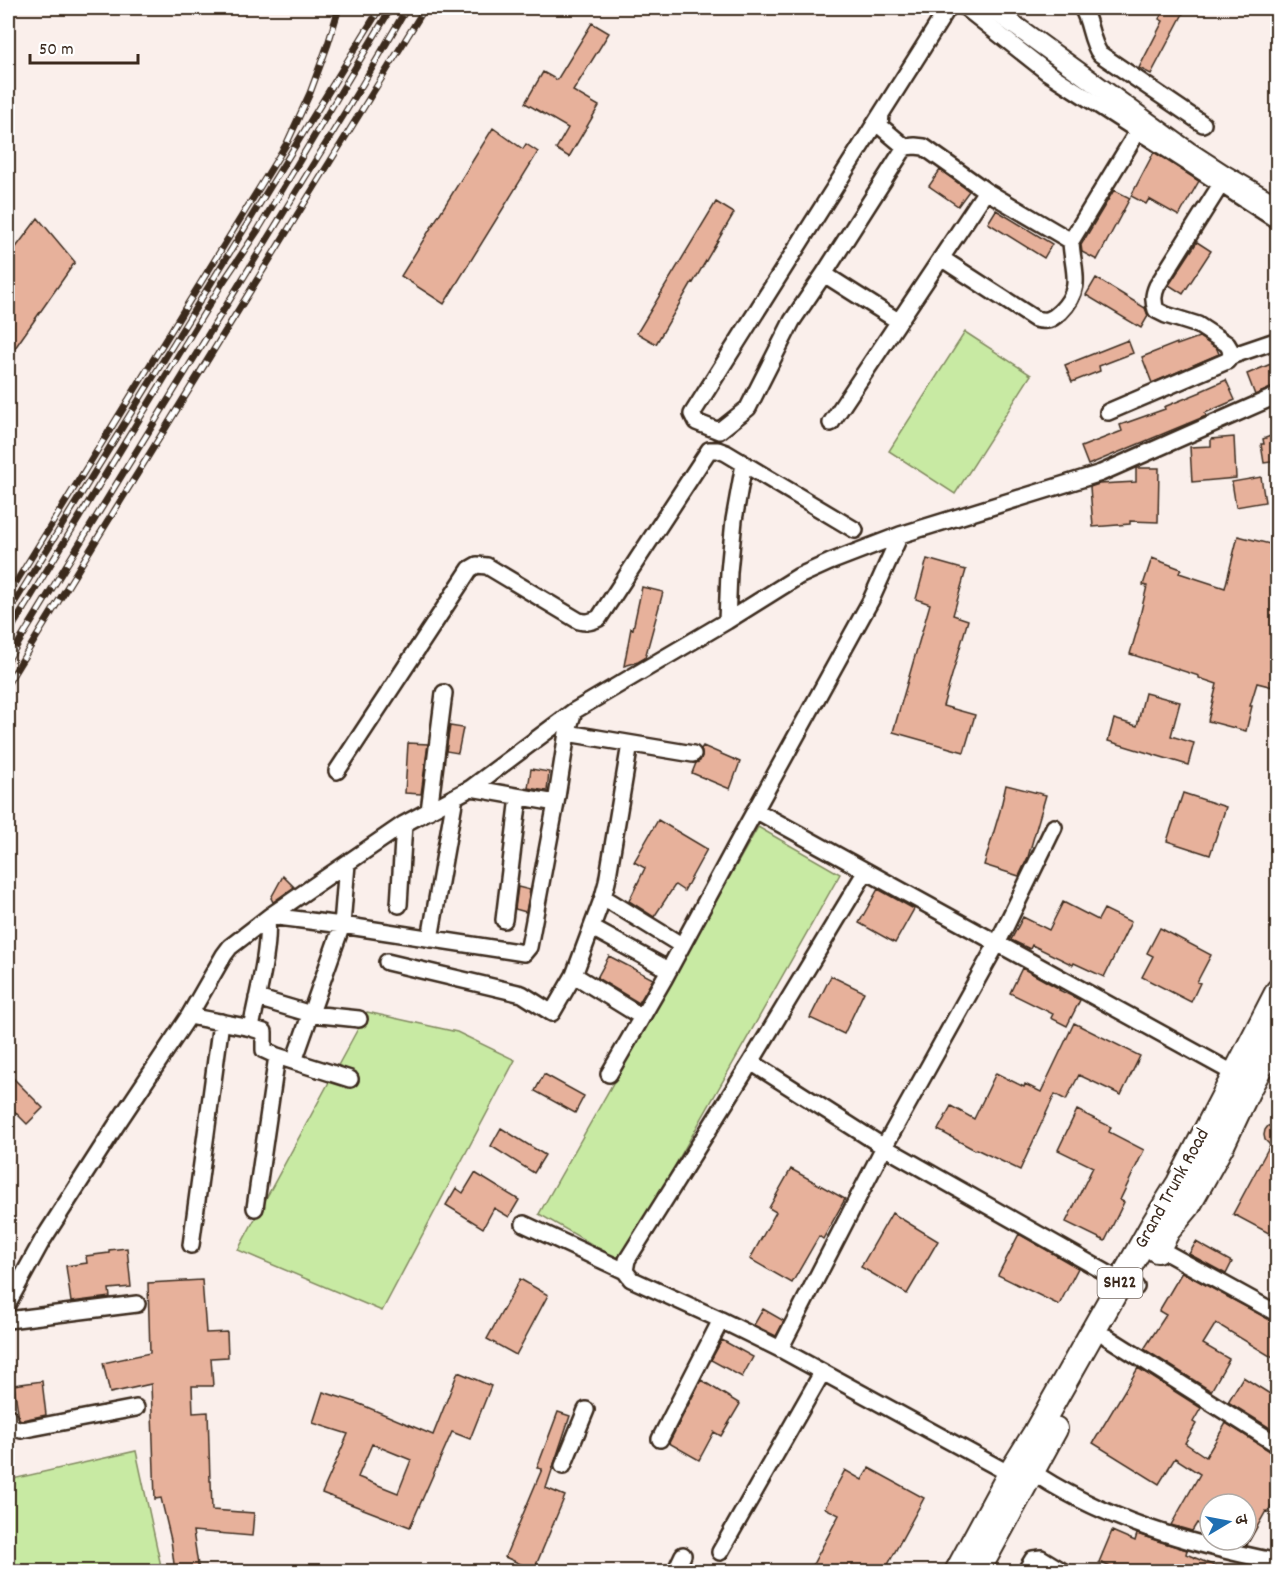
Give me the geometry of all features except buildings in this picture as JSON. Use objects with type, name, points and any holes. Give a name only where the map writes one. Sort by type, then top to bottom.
[{"type":"highway","name":"Grand Trunk Road","points":[[977,1572],[1020,1469],[1047,1444],[1107,1337],[1128,1284],[1158,1248],[1168,1230],[1188,1206],[1223,1143],[1241,1082],[1278,991]]},
{"type":"highway","name":"Grand Trunk Road","points":[[957,1572],[1128,1284],[1179,1183],[1241,1082],[1278,1034]]},
{"type":"street","points":[[905,147],[792,321],[748,408],[719,431],[696,422],[692,414],[948,8]]},
{"type":"street","points":[[966,8],[1047,72],[1278,220]]},
{"type":"street","points":[[991,8],[1188,151],[1278,206]]},
{"type":"street","points":[[1082,8],[1095,47],[1100,54],[1203,124]]},
{"type":"street","points":[[881,114],[880,126],[905,147],[924,147],[986,191],[1071,241]]},
{"type":"street","points":[[941,258],[1035,319],[1049,321],[1063,308],[1072,295],[1076,280],[1071,241],[1138,131]]},
{"type":"street","points":[[1218,189],[1153,294],[1156,310],[1198,325],[1227,344],[1231,356]]},
{"type":"street","points":[[831,423],[986,191]]},
{"type":"street","points":[[824,274],[898,321]]},
{"type":"street","points":[[1108,412],[1227,361],[1231,356],[1278,340]]},
{"type":"street","points":[[8,1303],[48,1232],[189,1016],[224,955],[230,947],[269,918],[404,824],[471,788],[574,711],[799,576],[900,535],[1101,473],[1278,395]]},
{"type":"street","points":[[338,771],[470,569],[477,565],[487,566],[579,621],[585,623],[599,618],[709,450],[718,450],[744,464],[855,530]]},
{"type":"street","points":[[727,621],[734,520],[744,464]]},
{"type":"street","points":[[609,1074],[669,970],[872,600],[900,535]]},
{"type":"street","points":[[429,811],[444,693]]},
{"type":"street","points":[[269,918],[342,925],[524,953],[530,947],[567,733],[574,711]]},
{"type":"street","points":[[567,733],[693,754]]},
{"type":"street","points":[[387,962],[522,994],[552,1013],[574,975],[608,882],[630,744]]},
{"type":"street","points":[[471,788],[556,803]]},
{"type":"street","points":[[430,939],[455,797]]},
{"type":"street","points":[[504,920],[519,797]]},
{"type":"street","points":[[755,810],[998,942],[1241,1082]]},
{"type":"street","points":[[399,905],[404,824]]},
{"type":"street","points":[[780,1349],[884,1147],[998,942],[1054,827]]},
{"type":"street","points":[[294,1061],[342,925],[347,864]]},
{"type":"street","points":[[625,1271],[627,1260],[751,1062],[866,871]]},
{"type":"street","points":[[603,897],[681,945]]},
{"type":"street","points":[[252,1028],[269,918]]},
{"type":"street","points":[[592,928],[669,970]]},
{"type":"street","points":[[574,975],[642,1017]]},
{"type":"street","points":[[257,998],[311,1014],[359,1019]]},
{"type":"street","points":[[189,1016],[264,1032],[264,1050],[350,1079]]},
{"type":"street","points":[[191,1245],[221,1022]]},
{"type":"street","points":[[255,1208],[277,1056]]},
{"type":"street","points":[[751,1062],[884,1147],[1128,1284]]},
{"type":"street","points":[[524,1224],[625,1271],[631,1279],[721,1320],[822,1373],[1082,1500],[1158,1532],[1278,1562]]},
{"type":"street","points":[[1158,1248],[1278,1314]]},
{"type":"street","points":[[8,1320],[137,1304]]},
{"type":"street","points":[[660,1439],[721,1320]]},
{"type":"street","points":[[1107,1337],[1278,1445]]},
{"type":"street","points":[[720,1552],[822,1373]]},
{"type":"street","points":[[9,1423],[21,1430],[136,1408]]},
{"type":"street","points":[[562,1466],[586,1410]]},
{"type":"street","points":[[675,1572],[682,1555]]},
{"type":"street","points":[[1025,1572],[1033,1559],[1041,1558],[1064,1572]]},
{"type":"green space","points":[[965,332],[1031,375],[955,494],[889,451]]},
{"type":"green space","points":[[758,827],[840,874],[621,1261],[539,1214]]},
{"type":"green space","points":[[367,1012],[457,1032],[515,1060],[382,1311],[238,1250]]},
{"type":"green space","points":[[136,1451],[162,1571],[8,1571],[8,1480]]},
{"type":"railway","points":[[8,595],[287,143],[310,93],[339,8]]},
{"type":"railway","points":[[8,613],[380,8]]},
{"type":"railway","points":[[8,634],[223,282],[258,230],[391,8]]},
{"type":"railway","points":[[8,660],[362,85],[407,8]]},
{"type":"railway","points":[[8,683],[425,8]]}]
